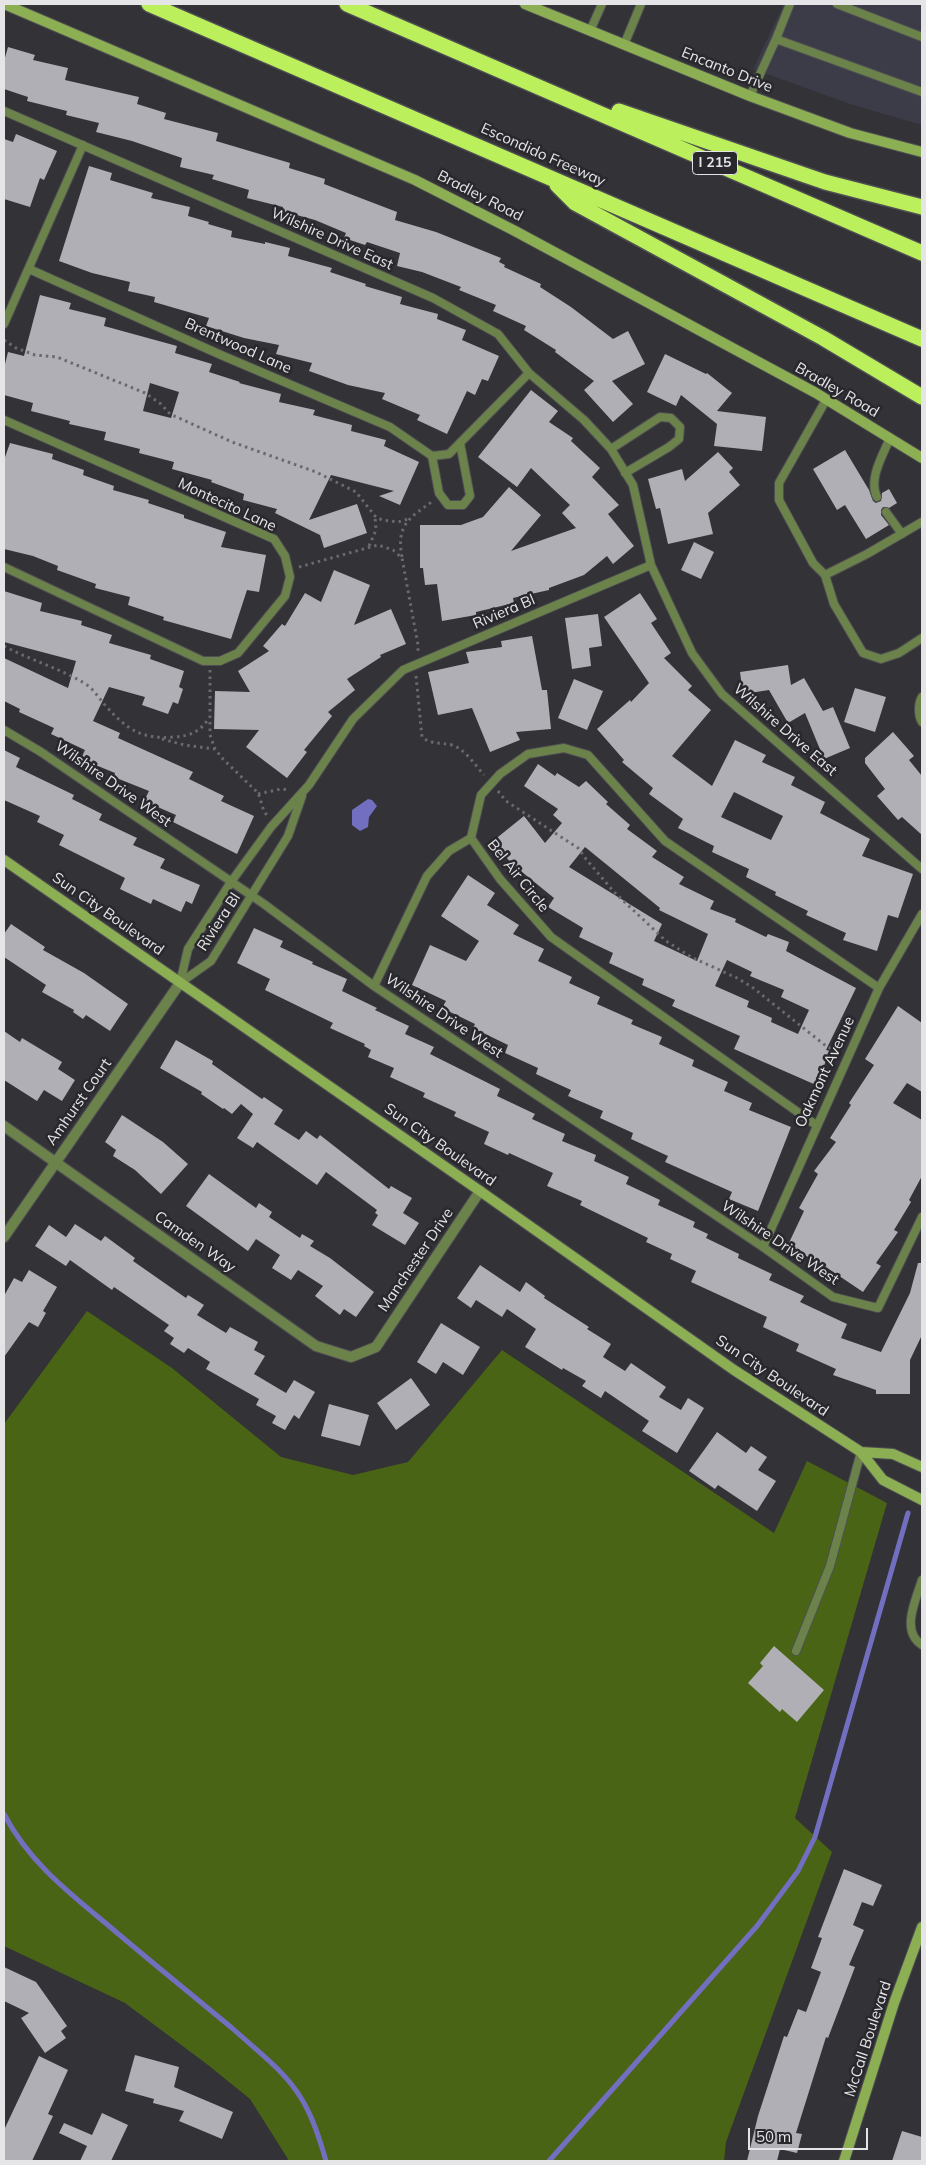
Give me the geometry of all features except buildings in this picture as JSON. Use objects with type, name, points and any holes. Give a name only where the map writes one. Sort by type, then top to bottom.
[{"type":"highway","name":"Escondido Freeway","points":[[149,4],[922,339]]},
{"type":"highway","name":"I 215","points":[[347,4],[922,253]]},
{"type":"highway","points":[[509,73],[825,182],[922,207]]},
{"type":"highway","points":[[549,177],[575,203],[823,338],[922,397]]},
{"type":"street","name":"Bradley Road","points":[[4,4],[414,180],[515,231],[826,400],[922,458]]},
{"type":"street","name":"Encanto Drive","points":[[525,4],[540,7],[590,31],[750,96],[850,133],[922,152]]},
{"type":"street","name":"Sun City Boulevard","points":[[4,860],[734,1370],[861,1452],[883,1480],[922,1500]]},
{"type":"street","name":"Amhurst Court","points":[[4,1238],[180,983]]},
{"type":"street","name":"Camden Way","points":[[4,1126],[316,1346],[350,1357],[376,1347]]},
{"type":"street","name":"Manchester Drive","points":[[376,1347],[480,1191]]},
{"type":"street","name":"Sun City Boulevard","points":[[861,1452],[893,1454],[922,1467]]},
{"type":"street","name":"McCall Boulevard","points":[[844,2161],[894,2003],[922,1926]]},
{"type":"lane","points":[[590,31],[602,4]]},
{"type":"lane","points":[[624,45],[641,4]]},
{"type":"lane","points":[[750,96],[790,4]]},
{"type":"lane","points":[[837,4],[922,37]]},
{"type":"lane","points":[[776,39],[922,92]]},
{"type":"lane","name":"Wilshire Drive East","points":[[4,111],[432,298],[498,334],[529,373],[584,420],[611,450],[632,485],[651,565],[692,653],[722,694],[922,869]]},
{"type":"lane","points":[[4,324],[83,145]]},
{"type":"lane","name":"Brentwood Lane","points":[[29,268],[221,355],[390,427],[432,456]]},
{"type":"lane","points":[[460,443],[470,496],[463,505],[448,505],[441,496],[432,456],[449,454],[529,373]]},
{"type":"lane","points":[[826,400],[779,483],[778,500],[813,563],[825,575],[834,604],[864,653],[881,659],[899,653],[922,638]]},
{"type":"lane","points":[[611,450],[660,417],[671,418],[680,427],[679,438],[669,447],[625,473]]},
{"type":"lane","name":"Montecito Lane","points":[[4,420],[274,539],[285,556],[289,570]]},
{"type":"lane","points":[[877,497],[875,492],[876,470],[890,438]]},
{"type":"lane","points":[[886,512],[902,534]]},
{"type":"lane","points":[[825,575],[922,522]]},
{"type":"lane","name":"Riviera Bl","points":[[180,983],[188,949],[231,882],[275,822],[303,792],[353,719],[403,670],[651,565]]},
{"type":"lane","points":[[4,567],[203,661],[220,661],[238,653],[285,596],[290,577],[289,570]]},
{"type":"lane","points":[[922,697],[920,700],[919,718],[922,722]]},
{"type":"lane","name":"Wilshire Drive West","points":[[4,730],[41,752],[252,896],[374,986],[763,1247],[833,1297],[878,1308],[922,1217]]},
{"type":"lane","name":"Bel Air Circle","points":[[816,1125],[552,937],[500,879],[471,838],[481,795],[500,774],[528,754],[564,748],[588,755],[665,841],[878,988]]},
{"type":"lane","name":"Riviera Bl","points":[[180,983],[211,961],[288,836],[303,792]]},
{"type":"lane","points":[[374,986],[427,876],[448,851],[471,838]]},
{"type":"lane","name":"Oakmont Avenue","points":[[763,1247],[878,988],[922,914]]},
{"type":"lane","points":[[796,1651],[830,1566],[861,1452]]},
{"type":"lane","points":[[922,1580],[912,1615],[910,1630],[915,1640],[922,1645]]},
{"type":"path","points":[[4,340],[16,348],[35,355],[56,357],[145,393],[161,404],[170,414],[232,442],[316,472],[356,492],[375,516],[382,520],[398,522],[408,519],[441,496]]},
{"type":"path","points":[[369,546],[376,530],[375,516]]},
{"type":"path","points":[[408,519],[401,535],[400,546],[418,645],[416,674],[422,737],[427,742],[454,746],[464,752],[506,801],[578,848],[614,892],[666,941],[691,957],[752,987],[826,1046],[848,1056]]},
{"type":"path","points":[[289,570],[378,544],[386,546],[402,558]]},
{"type":"path","points":[[4,646],[86,684],[132,730],[149,737],[183,737],[194,734],[204,726],[209,718]]},
{"type":"path","points":[[210,661],[209,718],[210,735],[215,749],[258,794],[264,812],[275,822]]},
{"type":"path","points":[[159,738],[184,745],[215,749]]},
{"type":"path","points":[[258,794],[281,788],[303,792]]},
{"type":"shaded area","points":[[784,4],[922,4],[922,125],[853,105],[753,69]]},
{"type":"shaded area","points":[[368,799],[372,800],[377,806],[369,817],[368,827],[360,831],[352,825],[352,810]]},
{"type":"green space","points":[[87,1311],[172,1368],[281,1457],[353,1475],[408,1462],[502,1350],[774,1533],[807,1461],[887,1503],[795,1818],[832,1852],[726,2142],[724,2161],[287,2161],[288,2159],[250,2099],[208,2065],[125,2003],[4,1946],[4,1424]]},
{"type":"waterway","points":[[549,2161],[757,1926],[798,1871],[815,1837],[908,1513]]},
{"type":"waterway","points":[[4,1814],[25,1847],[50,1875],[232,2028],[287,2079],[309,2113],[326,2161]]}]
